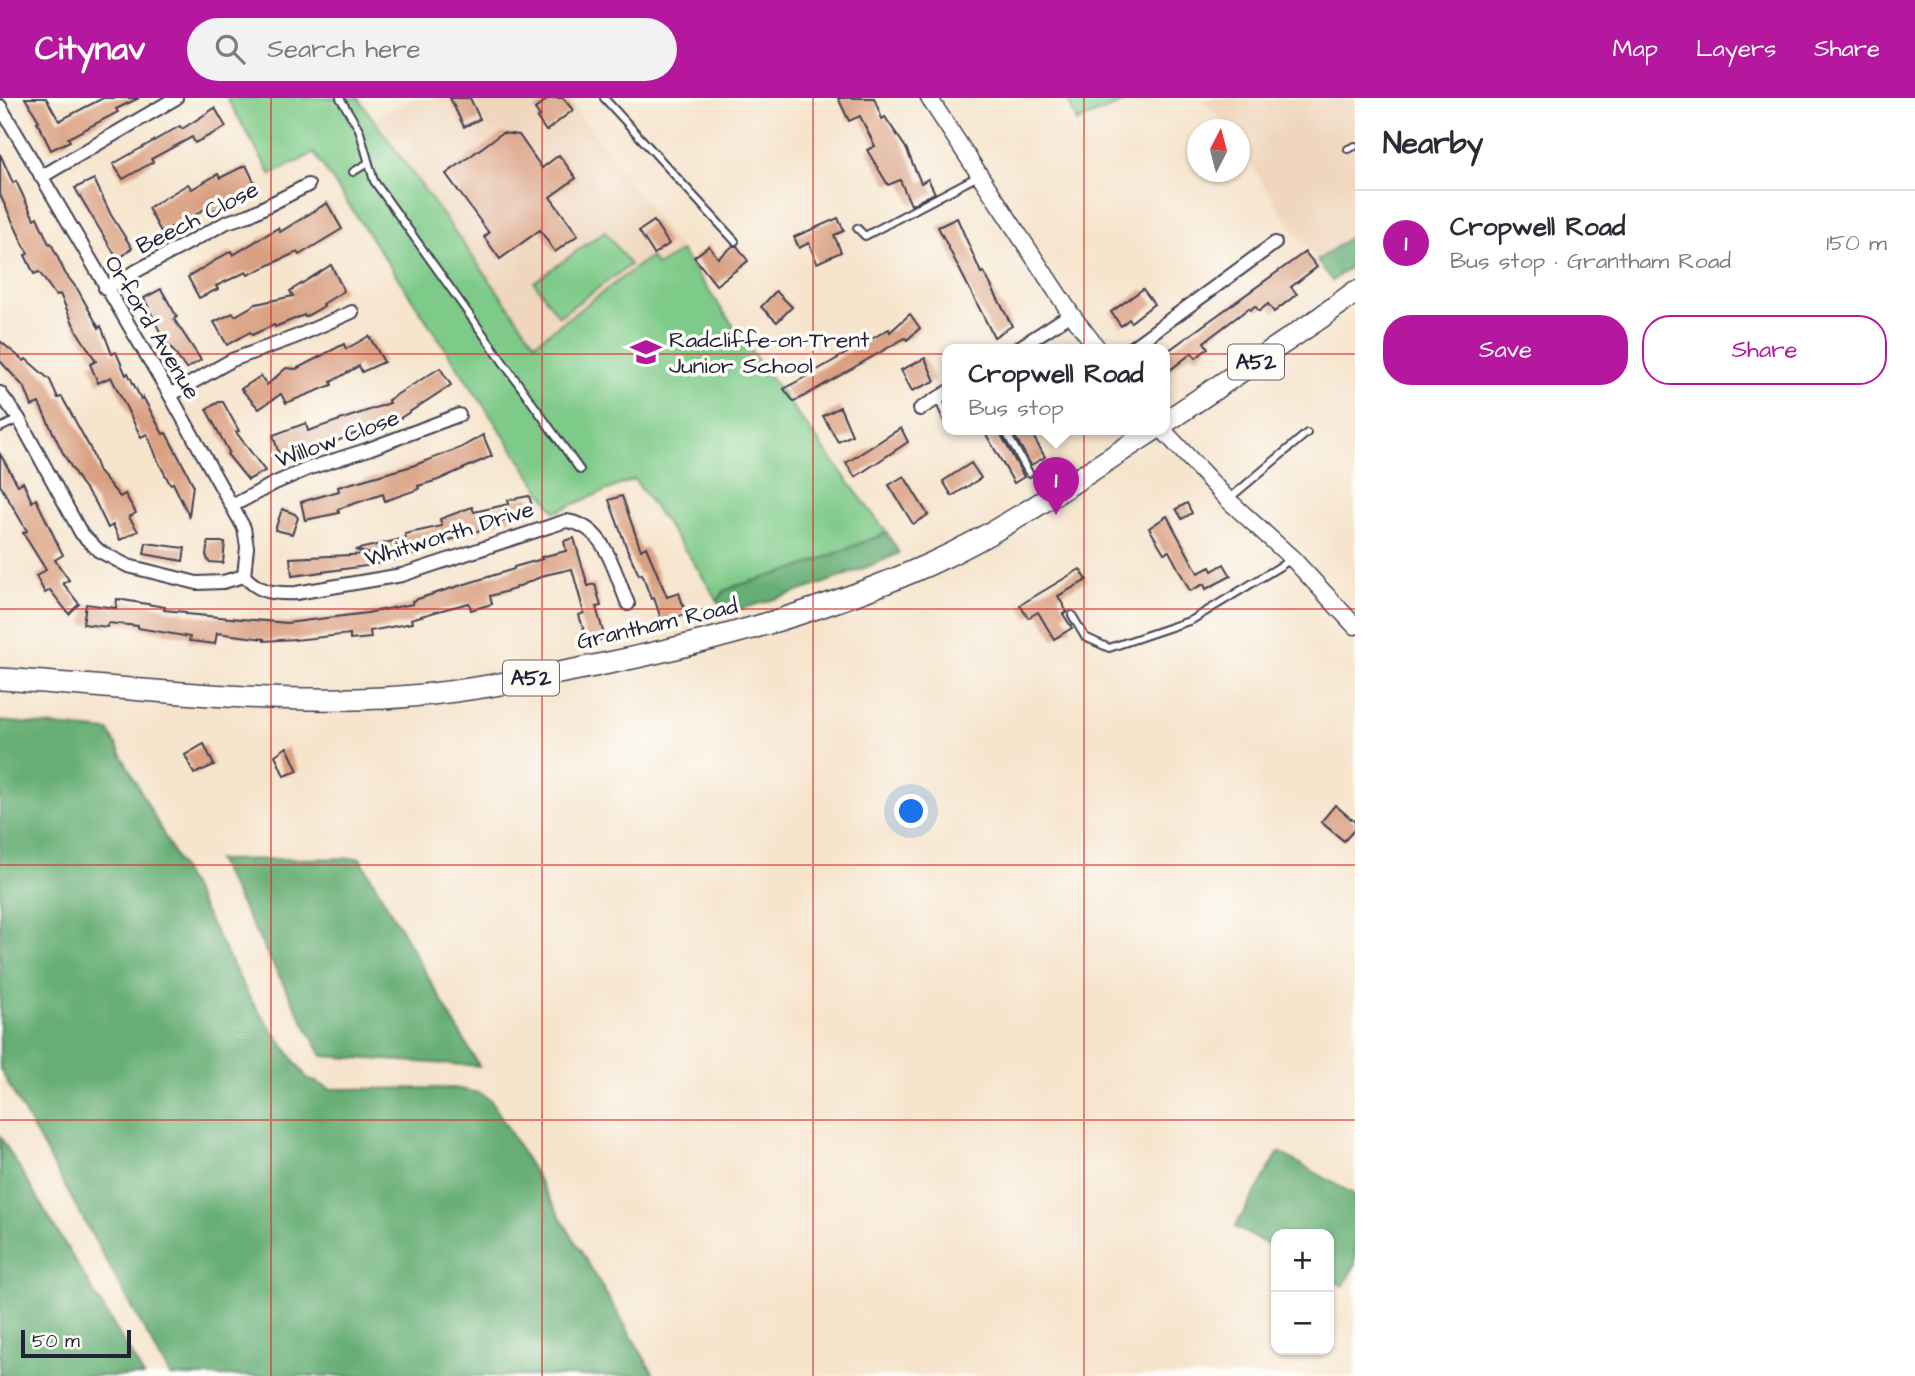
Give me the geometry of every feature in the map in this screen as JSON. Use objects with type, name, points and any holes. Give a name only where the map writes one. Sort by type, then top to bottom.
[{"type":"highway","name":"A52","points":[[1170,419],[1355,292]]},
{"type":"highway","name":"Grantham Road","points":[[0,679],[280,697],[382,698],[476,689],[608,664],[708,641],[787,617],[931,564],[997,529],[1146,435]]},
{"type":"street","points":[[40,177],[176,98]]},
{"type":"street","points":[[929,98],[1071,314],[1094,344]]},
{"type":"street","name":"Orford Avenue","points":[[0,106],[232,506],[247,535],[244,576]]},
{"type":"street","name":"Beech Close","points":[[105,288],[227,222],[249,215],[308,185]]},
{"type":"street","points":[[1137,344],[1275,243]]},
{"type":"street","points":[[170,395],[232,360],[352,312]]},
{"type":"street","points":[[1025,344],[1071,314]]},
{"type":"street","points":[[0,393],[19,419],[81,533],[99,551],[128,566],[197,583],[223,582],[244,576]]},
{"type":"street","points":[[920,409],[942,396]]},
{"type":"street","name":"Willow Close","points":[[232,506],[310,468],[459,415]]},
{"type":"street","points":[[1168,435],[1228,500],[1293,559],[1355,626]]},
{"type":"street","name":"Whitworth Drive","points":[[244,576],[261,590],[279,594],[375,580],[402,575],[566,521],[583,525],[600,537],[628,604]]},
{"type":"lane","points":[[340,98],[359,129],[374,181],[580,470]]},
{"type":"lane","points":[[604,98],[735,241]]},
{"type":"lane","points":[[353,172],[368,163]]},
{"type":"lane","points":[[857,228],[865,236],[980,176]]},
{"type":"lane","points":[[0,428],[19,419]]},
{"type":"lane","points":[[1228,500],[1307,433]]},
{"type":"lane","points":[[1007,435],[1029,473]]},
{"type":"lane","points":[[1072,615],[1085,638],[1110,648],[1192,620],[1293,559]]},
{"type":"shaded area","name":"Radcliffe-on-Trent Junior School","points":[[411,98],[567,98],[681,251],[758,361],[874,515],[899,553],[836,580],[726,613],[692,560],[372,120]]},
{"type":"shaded area","points":[[1202,98],[1355,98],[1355,263],[1332,281],[1291,227],[1250,163],[1250,119],[1220,119]]},
{"type":"green space","points":[[227,98],[358,98],[535,343],[650,257],[657,266],[681,251],[758,361],[887,533],[801,567],[736,586],[724,591],[718,601],[634,479],[555,512],[314,153],[271,175]]},
{"type":"green space","points":[[1067,98],[1134,98],[1077,122]]},
{"type":"green space","points":[[605,231],[630,265],[559,316],[534,282]]},
{"type":"green space","points":[[1355,233],[1355,263],[1332,281],[1317,261]]},
{"type":"green space","points":[[887,533],[899,553],[857,571],[726,613],[718,601],[724,591],[736,586],[801,567]]},
{"type":"green space","points":[[0,721],[109,731],[251,1000],[307,1078],[330,1089],[454,1088],[479,1093],[491,1100],[655,1376],[170,1376],[0,1069]]},
{"type":"green space","points":[[360,858],[479,1066],[322,1056],[217,860]]},
{"type":"green space","points":[[0,1136],[144,1376],[0,1376]]},
{"type":"green space","points":[[1279,1152],[1355,1195],[1355,1265],[1343,1286],[1334,1281],[1334,1229],[1271,1229],[1271,1246],[1235,1227]]},
{"type":"building","points":[[25,98],[46,98],[59,121],[103,98],[139,98],[116,109],[118,112],[51,150],[37,122],[39,121]]},
{"type":"building","points":[[450,98],[470,98],[480,119],[464,127]]},
{"type":"building","points":[[549,98],[563,98],[573,110],[546,131],[537,118],[540,116],[535,109]]},
{"type":"building","points":[[838,98],[874,98],[882,119],[885,117],[906,148],[921,183],[928,179],[935,193],[911,205],[900,180],[888,185],[867,150],[875,146],[860,116],[849,121]]},
{"type":"building","points":[[215,108],[226,127],[195,143],[192,137],[151,159],[153,162],[123,179],[113,164],[180,126],[182,129]]},
{"type":"building","points":[[502,133],[519,135],[542,168],[559,155],[576,178],[550,197],[578,235],[555,252],[540,230],[500,259],[484,237],[489,233],[446,174]]},
{"type":"building","points":[[0,154],[13,183],[16,181],[34,219],[37,217],[65,273],[78,290],[99,328],[101,326],[112,354],[116,352],[126,375],[128,373],[163,434],[166,433],[189,476],[193,485],[189,516],[173,483],[170,484],[158,461],[147,434],[141,437],[111,377],[98,383],[90,364],[96,361],[76,330],[60,294],[56,296],[39,272],[34,274],[25,255],[28,254],[0,195]]},
{"type":"building","points":[[246,165],[258,190],[212,211],[209,206],[161,232],[148,208],[188,184],[192,189],[218,174],[220,178]]},
{"type":"building","points":[[94,179],[111,215],[132,248],[118,260],[75,188]]},
{"type":"building","points":[[327,203],[342,229],[299,255],[297,252],[248,275],[246,272],[216,286],[218,289],[199,298],[188,277],[231,251],[233,255],[278,228],[280,232]]},
{"type":"building","points":[[838,218],[844,231],[834,235],[841,252],[817,263],[809,243],[799,248],[794,237]]},
{"type":"building","points":[[957,218],[981,273],[984,272],[1012,326],[994,337],[938,227]]},
{"type":"building","points":[[654,221],[669,244],[654,254],[639,231]]},
{"type":"building","points":[[709,246],[718,258],[733,246],[737,246],[748,261],[716,285],[694,257]]},
{"type":"building","points":[[1305,252],[1317,267],[1291,287],[1297,294],[1274,312],[1268,304],[1259,311],[1255,306],[1250,310],[1249,308],[1204,342],[1208,348],[1196,358],[1192,353],[1170,370],[1170,349]]},
{"type":"building","points":[[331,265],[344,291],[305,317],[304,315],[275,327],[274,325],[252,335],[250,332],[227,345],[214,322],[233,313],[235,316],[256,304],[293,296],[290,291]]},
{"type":"building","points":[[161,289],[177,317],[174,319],[201,360],[186,369],[160,332],[144,298]]},
{"type":"building","points":[[1143,289],[1154,304],[1131,322],[1129,319],[1121,326],[1111,312]]},
{"type":"building","points":[[776,291],[792,307],[777,322],[761,307]]},
{"type":"building","points":[[910,314],[920,328],[907,340],[905,338],[794,402],[784,389],[889,329],[890,332]]},
{"type":"building","points":[[369,336],[384,362],[362,372],[359,366],[331,382],[332,385],[286,403],[281,394],[259,409],[241,389],[261,376],[267,385],[286,368],[296,369],[344,344],[346,349]]},
{"type":"building","points":[[0,341],[50,380],[58,398],[62,397],[90,448],[99,472],[120,497],[125,494],[136,513],[129,517],[138,531],[120,540],[113,525],[108,528],[96,503],[63,453],[39,403],[32,406],[25,388],[0,361]]},
{"type":"building","points":[[925,358],[935,381],[912,391],[901,370]]},
{"type":"building","points":[[440,368],[451,385],[391,424],[357,436],[356,433],[313,451],[281,460],[273,435],[306,423],[308,431],[390,403],[388,400]]},
{"type":"building","points":[[223,402],[239,431],[236,432],[265,471],[248,480],[227,454],[229,452],[206,409]]},
{"type":"building","points":[[840,407],[852,435],[838,442],[823,416]]},
{"type":"building","points":[[901,428],[908,442],[855,477],[846,463]]},
{"type":"building","points":[[483,435],[492,456],[418,486],[419,489],[385,501],[383,494],[338,509],[339,513],[305,520],[301,502],[339,491],[338,487],[412,466],[460,448]]},
{"type":"building","points":[[986,435],[1001,435],[1024,477],[1014,483]]},
{"type":"building","points":[[1014,435],[1032,435],[1045,457],[1031,465]]},
{"type":"building","points":[[0,454],[18,485],[23,482],[32,502],[36,499],[63,555],[55,560],[69,580],[63,583],[79,604],[69,614],[50,590],[45,593],[36,576],[46,570],[23,533],[27,531],[0,485]]},
{"type":"building","points":[[971,463],[981,478],[952,496],[943,481]]},
{"type":"building","points":[[904,476],[928,515],[913,524],[889,485]]},
{"type":"building","points":[[529,496],[534,512],[480,528],[481,530],[403,558],[292,576],[290,558],[370,554],[355,550],[406,538],[405,534],[442,526],[440,519],[472,507],[474,512]]},
{"type":"building","points":[[622,496],[641,550],[646,547],[667,597],[679,593],[686,614],[662,622],[654,598],[651,599],[642,574],[639,575],[627,549],[609,500]]},
{"type":"building","points":[[1187,503],[1192,513],[1182,519],[1176,509]]},
{"type":"building","points":[[282,509],[298,518],[292,534],[275,530]]},
{"type":"building","points":[[1167,516],[1198,573],[1210,567],[1212,571],[1224,564],[1231,576],[1206,589],[1204,584],[1190,591],[1169,551],[1164,553],[1149,528]]},
{"type":"building","points":[[574,538],[588,586],[595,584],[601,606],[596,607],[605,638],[588,644],[579,615],[584,613],[572,569],[545,575],[515,589],[490,596],[492,604],[471,610],[469,603],[442,610],[411,619],[412,623],[370,631],[371,638],[350,640],[350,634],[264,641],[217,633],[215,644],[189,641],[190,637],[138,626],[108,623],[107,627],[83,624],[86,604],[116,608],[117,599],[165,607],[164,610],[186,614],[287,623],[367,613],[413,604],[412,601],[566,551],[564,541]]},
{"type":"building","points":[[208,542],[225,542],[223,563],[209,562],[206,555]]},
{"type":"building","points":[[146,543],[185,548],[183,561],[144,554]]},
{"type":"building","points":[[1080,569],[1087,580],[1058,596],[1067,612],[1063,614],[1072,628],[1054,639],[1038,612],[1028,618],[1020,605]]},
{"type":"building","points":[[204,744],[214,765],[194,774],[185,755]]},
{"type":"building","points":[[287,747],[298,771],[284,776],[275,755]]},
{"type":"building","points":[[1335,805],[1355,822],[1355,829],[1344,841],[1321,822]]},
{"type":"place","name":"Radcliffe-on-Trent Junior School","points":[[646,352]]},
{"type":"place","name":"Cropwell Road","points":[[1056,515]]}]
